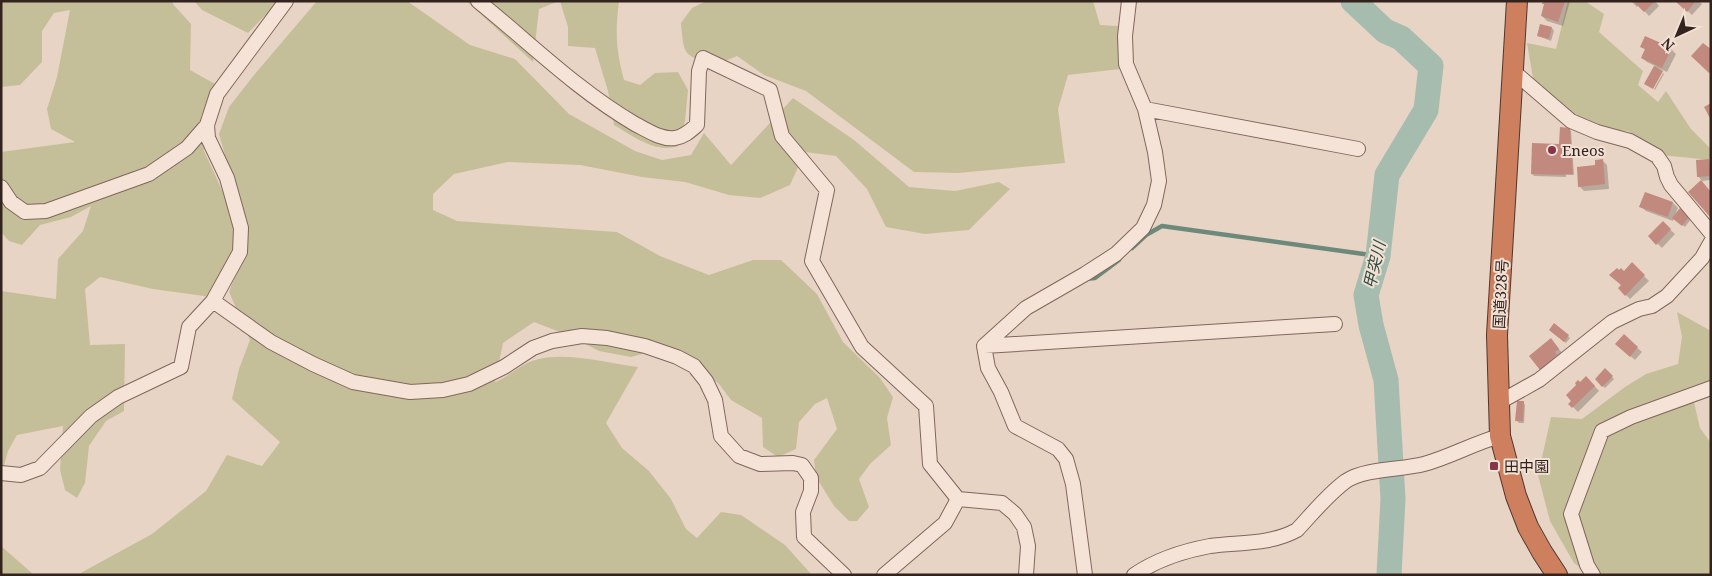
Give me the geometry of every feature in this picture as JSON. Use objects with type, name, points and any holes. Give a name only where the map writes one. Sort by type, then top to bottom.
[{"type":"highway","name":"国道328号","points":[[1517,1],[1497,335],[1500,436],[1516,496],[1528,527],[1557,575]]},
{"type":"street","points":[[1,473],[21,475],[40,468],[91,416],[118,397],[181,367],[189,327],[212,301],[240,252],[242,228],[227,178],[208,138],[207,125],[217,94],[286,1]]},
{"type":"street","points":[[478,1],[555,68],[601,103],[654,134],[673,138],[684,136],[697,125],[699,71],[703,58],[770,90],[782,136],[827,190],[812,261],[862,347],[926,406],[930,464],[958,499],[1002,502],[1015,514],[1024,528],[1028,546],[1026,575]]},
{"type":"street","points":[[984,346],[1026,308],[1116,254],[1143,228],[1154,205],[1159,181],[1155,152],[1145,109],[1126,64],[1125,36],[1129,1]]},
{"type":"street","points":[[1513,71],[1572,121],[1597,132],[1630,141],[1657,156],[1664,166],[1671,185],[1711,233]]},
{"type":"street","points":[[1145,109],[1358,149]]},
{"type":"street","points":[[1,187],[11,202],[25,212],[46,211],[149,174],[187,148],[207,125]]},
{"type":"street","points":[[1498,403],[1539,380],[1612,322],[1624,315],[1652,306],[1667,296],[1702,258],[1711,242]]},
{"type":"street","points":[[212,301],[271,342],[313,364],[353,382],[410,392],[443,390],[469,384],[504,367],[533,348],[552,341],[582,336],[607,338],[645,346],[677,357],[694,366],[706,382],[714,400],[721,436],[739,456],[760,464],[793,463],[802,465],[811,478],[811,491],[803,512],[804,537],[844,575]]},
{"type":"street","points":[[984,346],[1335,324]]},
{"type":"street","points":[[984,346],[988,368],[1001,392],[1015,426],[1058,449],[1066,459],[1073,484],[1085,575]]},
{"type":"street","points":[[1593,575],[1584,556],[1571,514],[1602,431],[1631,417],[1711,388]]},
{"type":"street","points":[[1134,575],[1150,564],[1201,548],[1267,541],[1288,535],[1297,530],[1347,480],[1361,474],[1427,463],[1482,441],[1500,436]]},
{"type":"street","points":[[884,575],[945,523],[958,499]]},
{"type":"shaded area","points":[[1,1],[173,1],[173,4],[191,24],[190,70],[217,85],[201,116],[204,151],[232,212],[239,243],[211,297],[153,289],[100,277],[85,289],[90,345],[125,344],[124,411],[106,421],[89,446],[85,483],[77,498],[65,490],[60,470],[63,426],[17,435],[8,451],[1,477],[1,291],[56,299],[58,259],[83,231],[91,206],[71,217],[40,225],[22,245],[9,241],[1,232],[1,152],[75,142],[51,129],[47,109],[57,77],[70,10],[54,13],[42,31],[42,62],[20,85],[1,87]]},
{"type":"shaded area","points":[[194,1],[279,1],[248,33],[202,10]]},
{"type":"shaded area","points":[[317,1],[407,1],[470,45],[515,59],[569,114],[635,151],[662,160],[691,155],[704,133],[731,165],[793,98],[854,140],[909,187],[955,191],[999,182],[1010,189],[969,230],[925,234],[886,227],[867,189],[836,156],[805,152],[790,185],[760,198],[729,195],[685,182],[642,177],[580,165],[508,162],[454,174],[433,194],[433,210],[457,221],[617,232],[660,256],[709,275],[753,260],[781,260],[817,294],[843,342],[880,378],[893,397],[887,418],[891,445],[870,464],[859,479],[869,507],[857,521],[849,521],[834,506],[816,477],[814,460],[837,429],[827,398],[815,404],[799,422],[796,449],[778,457],[763,447],[762,418],[731,400],[719,384],[700,370],[661,349],[631,357],[599,351],[570,336],[534,322],[503,343],[495,382],[530,362],[547,358],[573,357],[638,367],[606,423],[622,448],[649,471],[671,499],[686,529],[697,538],[721,512],[741,515],[785,545],[812,575],[77,575],[152,534],[206,491],[227,455],[262,466],[280,442],[232,399],[239,369],[250,340],[229,292],[240,262],[248,228],[219,134],[229,107]]},
{"type":"shaded area","points":[[466,1],[559,1],[539,9],[533,62]]},
{"type":"shaded area","points":[[560,1],[619,1],[617,41],[624,80],[640,85],[655,73],[678,72],[688,90],[685,121],[678,146],[661,148],[653,146],[614,125],[608,91],[595,48],[568,46],[568,27]]},
{"type":"shaded area","points":[[706,1],[1093,1],[1100,25],[1118,26],[1120,69],[1068,75],[1058,109],[1065,163],[958,173],[914,172],[806,91],[764,75],[737,56],[716,65],[697,59],[687,53],[683,42],[681,23],[692,8]]},
{"type":"shaded area","points":[[1568,1],[1585,1],[1604,14],[1599,32],[1643,71],[1638,85],[1658,102],[1666,91],[1691,129],[1711,149],[1711,160],[1661,155],[1649,143],[1628,131],[1600,129],[1568,113],[1533,78],[1527,43],[1556,49]]},
{"type":"shaded area","points":[[1677,312],[1711,331],[1711,394],[1693,398],[1700,428],[1711,443],[1711,575],[1591,575],[1574,563],[1550,521],[1538,475],[1551,417],[1582,419],[1646,374],[1678,364],[1682,337]]},
{"type":"shaded area","points":[[1,546],[33,574],[37,575],[1,575]]},
{"type":"building","points":[[1543,1],[1565,1],[1558,22],[1541,16]]},
{"type":"building","points":[[1633,1],[1655,1],[1644,12]]},
{"type":"building","points":[[1675,1],[1696,1],[1687,12]]},
{"type":"building","points":[[1540,24],[1552,27],[1549,39],[1537,36]]},
{"type":"building","points":[[1645,36],[1672,48],[1662,68],[1641,58],[1645,49],[1640,47]]},
{"type":"building","points":[[1703,43],[1711,49],[1711,71],[1709,73],[1691,56]]},
{"type":"building","points":[[1654,66],[1663,71],[1653,89],[1644,84]]},
{"type":"building","points":[[1711,103],[1711,120],[1704,107]]},
{"type":"building","points":[[1560,127],[1570,128],[1573,174],[1531,174],[1532,143],[1559,144]]},
{"type":"building","points":[[1603,159],[1605,184],[1578,187],[1577,167],[1595,165],[1595,160]]},
{"type":"building","points":[[1709,159],[1710,176],[1697,177],[1696,160]]},
{"type":"building","points":[[1701,180],[1711,192],[1711,218],[1688,192]]},
{"type":"building","points":[[1645,192],[1673,202],[1668,217],[1639,207]]},
{"type":"building","points":[[1680,208],[1690,216],[1682,226],[1672,218]]},
{"type":"building","points":[[1663,221],[1671,229],[1656,245],[1648,236]]},
{"type":"building","points":[[1632,262],[1645,275],[1625,296],[1618,288],[1621,285],[1609,275],[1617,268],[1619,270],[1621,268],[1624,271]]},
{"type":"building","points":[[1554,323],[1569,335],[1564,342],[1549,330]]},
{"type":"building","points":[[1624,334],[1638,347],[1630,357],[1615,344]]},
{"type":"building","points":[[1551,338],[1559,349],[1555,352],[1557,355],[1540,370],[1529,356]]},
{"type":"building","points":[[1605,368],[1613,376],[1602,387],[1595,379]]},
{"type":"building","points":[[1586,376],[1595,386],[1572,408],[1568,404],[1571,401],[1566,395],[1576,385],[1575,383],[1578,380],[1580,382]]},
{"type":"building","points":[[1517,401],[1524,401],[1523,421],[1515,421]]},
{"type":"waterway","name":"甲突川","points":[[1353,1],[1385,31],[1401,38],[1431,66],[1426,110],[1387,175],[1378,256],[1366,295],[1371,325],[1386,380],[1393,499],[1389,575]]},
{"type":"waterway","points":[[1132,248],[1146,235],[1162,226],[1378,256]]},
{"type":"waterway","points":[[1085,279],[1095,278],[1119,260]]},
{"type":"place","name":"Eneos","points":[[1552,150]]},
{"type":"place","name":"田中園","points":[[1494,466]]}]
